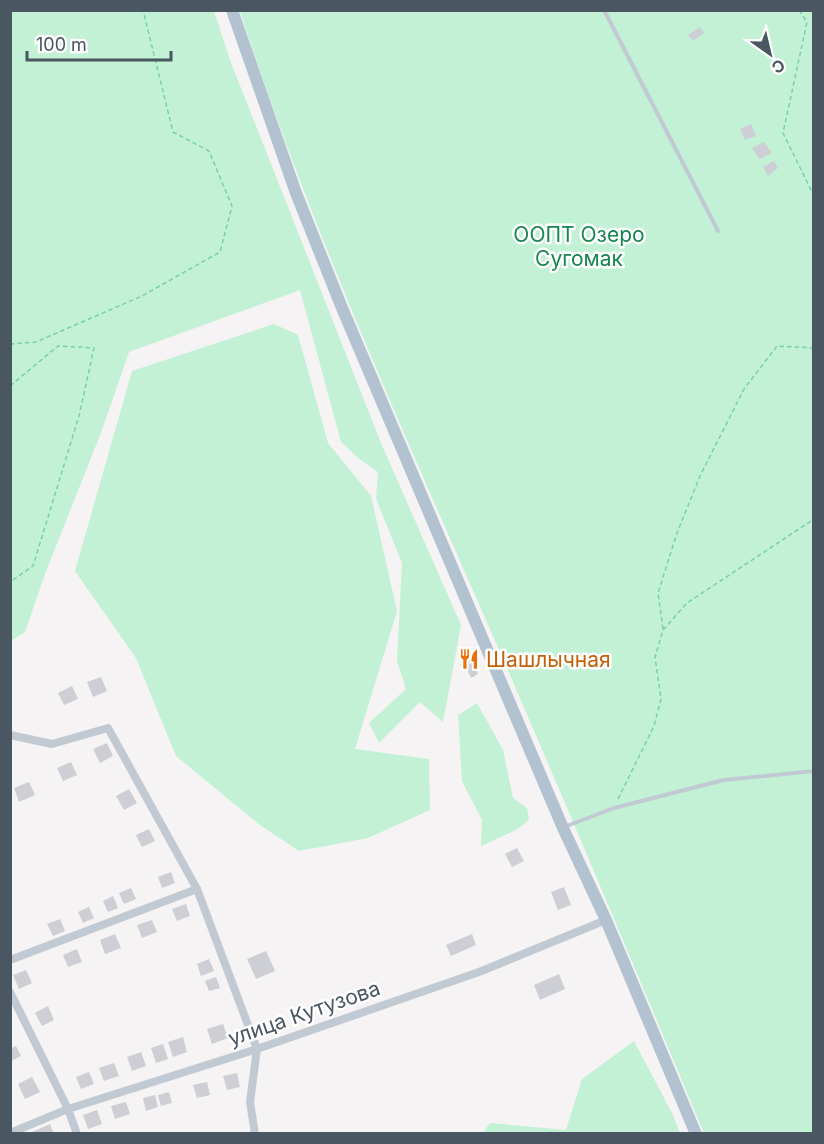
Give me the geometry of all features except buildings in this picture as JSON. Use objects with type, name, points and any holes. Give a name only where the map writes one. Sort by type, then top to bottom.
[{"type":"main road","points":[[232,10],[296,193],[342,308],[696,1134]]},
{"type":"street","points":[[10,735],[52,744],[108,728],[197,889],[257,1049],[250,1102],[255,1134]]},
{"type":"street","points":[[10,960],[197,889]]},
{"type":"street","name":"улица Кутузова","points":[[10,1133],[68,1109],[257,1049],[479,972],[606,920]]},
{"type":"street","points":[[10,992],[68,1109],[77,1134]]},
{"type":"lane","points":[[604,10],[718,231]]},
{"type":"lane","points":[[563,828],[614,808],[724,780],[813,771]]},
{"type":"path","points":[[10,344],[36,342],[131,301],[220,252],[232,206],[209,152],[173,132],[143,10]]},
{"type":"path","points":[[799,10],[807,22],[813,26]]},
{"type":"path","points":[[807,22],[783,133],[813,196]]},
{"type":"path","points":[[10,386],[58,346],[94,348],[79,416],[33,566],[10,582]]},
{"type":"path","points":[[614,808],[654,726],[661,699],[655,657],[663,630],[658,593],[677,533],[700,476],[744,389],[777,346],[813,348]]},
{"type":"path","points":[[663,630],[687,603],[813,519]]},
{"type":"green space","points":[[11,10],[214,11],[230,60],[381,443],[461,625],[443,722],[420,702],[379,743],[369,723],[406,689],[397,661],[402,563],[376,499],[378,472],[341,442],[300,290],[129,352],[102,430],[45,574],[25,632],[11,641]]},
{"type":"green space","name":"ООПТ Озеро Сугомак","points":[[240,11],[813,11],[813,1133],[704,1133],[538,741],[353,314],[293,163]]},
{"type":"green space","points":[[274,324],[298,335],[328,443],[371,496],[397,611],[355,749],[429,759],[430,810],[368,838],[299,851],[260,825],[176,756],[136,658],[75,571],[132,371]]},
{"type":"green space","points":[[477,703],[503,750],[513,798],[527,808],[529,820],[516,830],[481,846],[482,820],[462,781],[458,715]]},
{"type":"green space","points":[[634,1041],[680,1133],[483,1133],[490,1123],[566,1130],[582,1079]]},
{"type":"place","name":"Шашлычная","points":[[469,659]]}]
